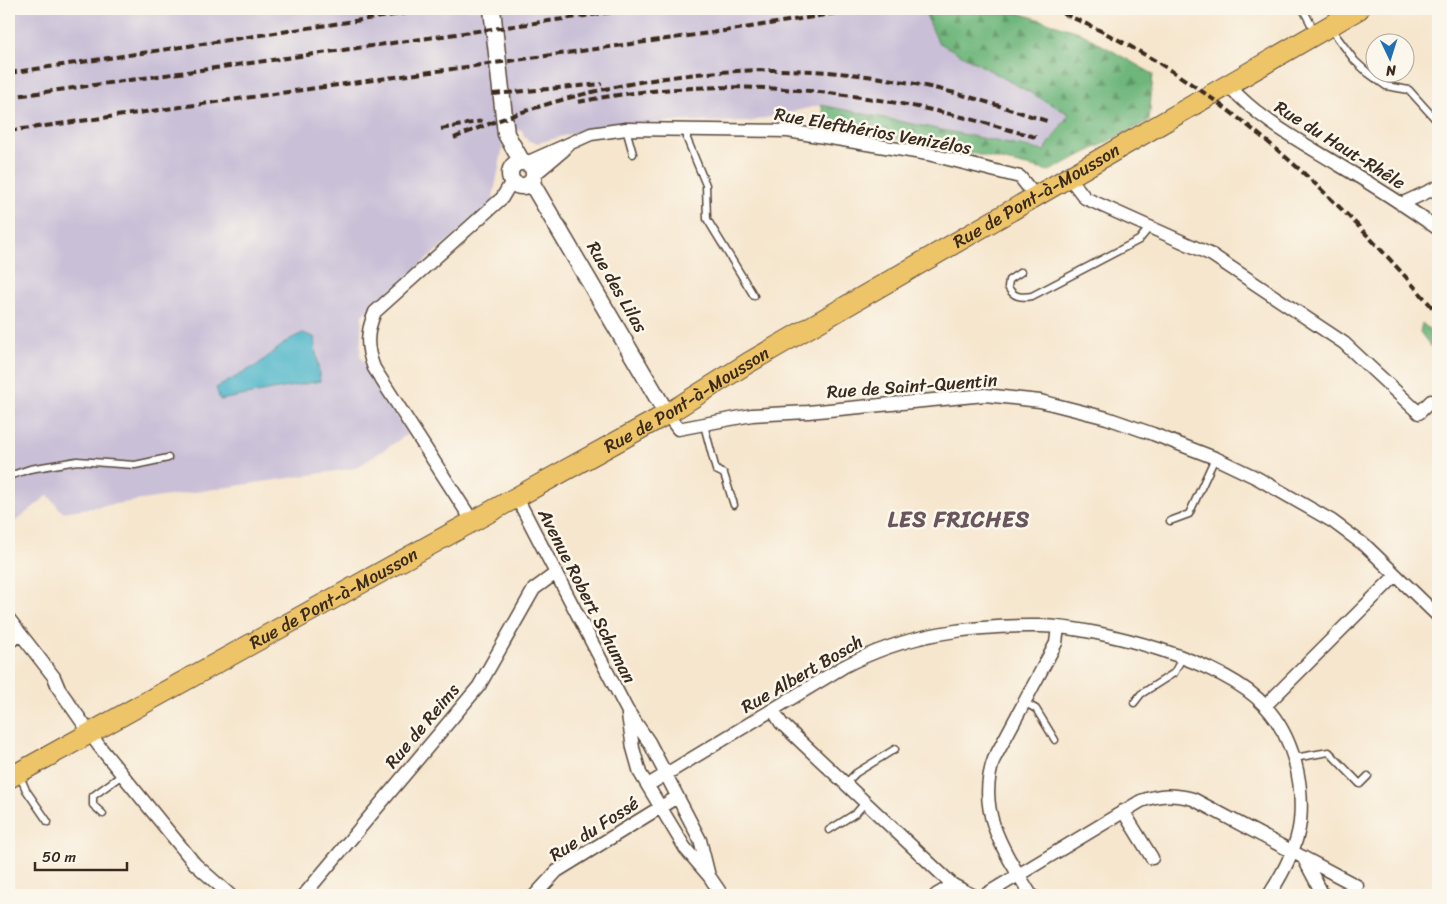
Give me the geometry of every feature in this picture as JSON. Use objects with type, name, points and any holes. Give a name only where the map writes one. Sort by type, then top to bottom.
[{"type":"main road","name":"Rue de Pont-à-Mousson","points":[[14,775],[666,414],[748,363],[1359,9]]},
{"type":"street","name":"Rue des Lilas","points":[[492,9],[506,134],[504,142],[666,414]]},
{"type":"street","name":"Rue du Haut-Rhêle","points":[[1228,85],[1249,107],[1275,127],[1401,204],[1438,229]]},
{"type":"street","name":"Rue Elefthérios Venizélos","points":[[473,522],[374,368],[368,351],[368,330],[374,312],[502,198],[523,172],[575,140],[591,134],[626,129],[788,130],[928,154],[1020,177],[1036,197]]},
{"type":"street","points":[[1069,178],[1085,198],[1212,255],[1344,343],[1419,414],[1431,401]]},
{"type":"street","points":[[1401,204],[1438,187]]},
{"type":"street","name":"Rue de Saint-Quentin","points":[[666,414],[678,429],[752,415],[808,412],[985,395],[1040,401],[1107,418],[1215,458],[1257,478],[1332,521],[1367,547],[1438,616]]},
{"type":"street","name":"Avenue Robert Schuman","points":[[516,498],[627,710],[649,742],[700,840],[709,876]]},
{"type":"street","name":"Rue de Reims","points":[[304,895],[479,686],[534,589],[556,573]]},
{"type":"street","points":[[1265,706],[1396,575]]},
{"type":"street","points":[[9,618],[54,677],[59,689],[90,734],[195,864],[230,895]]},
{"type":"street","name":"Rue Albert Bosch","points":[[648,785],[843,667],[867,654],[900,642],[938,632],[986,627],[1058,627],[1104,635],[1182,658],[1216,672],[1244,689],[1265,706],[1281,730],[1294,758],[1300,789],[1300,824],[1297,854],[1269,895]]},
{"type":"street","points":[[1032,895],[995,832],[988,806],[989,780],[994,760],[1056,642],[1058,627]]},
{"type":"street","points":[[9,642],[21,634]]},
{"type":"street","name":"Avenue Robert Schuman","points":[[627,710],[633,748],[640,772],[685,848],[709,876],[722,895]]},
{"type":"street","points":[[773,710],[781,723],[956,890],[972,895]]},
{"type":"street","points":[[986,895],[1123,812],[1154,796],[1175,794],[1193,799],[1356,886],[1342,895]]},
{"type":"street","name":"Rue du Fossé","points":[[535,895],[558,871],[677,797]]},
{"type":"street","points":[[1123,812],[1152,858]]},
{"type":"street","points":[[1297,854],[1323,895]]},
{"type":"street","points":[[936,895],[956,890]]},
{"type":"lane","points":[[1303,9],[1368,73],[1386,86],[1408,90],[1437,121]]},
{"type":"lane","points":[[688,128],[687,139],[706,184],[707,220],[754,296]]},
{"type":"lane","points":[[626,129],[633,154]]},
{"type":"lane","points":[[1021,272],[1009,280],[1008,287],[1014,295],[1023,298],[1032,296],[1139,240],[1149,228]]},
{"type":"lane","points":[[704,425],[716,470],[724,474],[734,505]]},
{"type":"lane","points":[[9,476],[30,469],[77,461],[135,465],[168,458]]},
{"type":"lane","points":[[1170,521],[1189,514],[1215,458]]},
{"type":"lane","points":[[1134,703],[1141,694],[1174,673],[1182,658]]},
{"type":"lane","points":[[1024,702],[1036,709],[1055,740]]},
{"type":"lane","points":[[845,784],[856,773],[895,749]]},
{"type":"lane","points":[[1294,758],[1329,752],[1360,784],[1368,776]]},
{"type":"lane","points":[[103,814],[93,805],[93,796],[122,774]]},
{"type":"lane","points":[[14,775],[48,822]]},
{"type":"lane","points":[[829,830],[856,813],[865,803]]},
{"type":"shaded area","points":[[9,9],[923,9],[938,42],[1069,114],[1044,151],[821,105],[749,122],[674,121],[589,129],[538,143],[529,141],[524,136],[522,130],[506,131],[492,203],[362,315],[360,356],[408,434],[356,468],[62,512],[48,495],[9,527]]},
{"type":"green space","points":[[1006,9],[1079,32],[1153,74],[1149,121],[1049,171],[927,143],[830,131],[821,105],[1044,151],[1069,114],[938,42],[924,10]]},
{"type":"green space","points":[[1422,323],[1438,337],[1438,356],[1420,332]]},
{"type":"water","points":[[303,333],[314,337],[320,381],[220,400],[216,388],[257,365],[290,339]]},
{"type":"railway","points":[[9,73],[434,9]]},
{"type":"railway","points":[[9,97],[634,9]]},
{"type":"railway","points":[[9,131],[738,29],[862,9]]},
{"type":"railway","points":[[1052,9],[1108,35],[1162,65],[1214,100],[1263,138],[1355,222],[1438,314]]},
{"type":"railway","points":[[454,138],[512,116],[570,98],[630,84],[690,75],[751,70],[812,71],[873,77],[934,88],[1050,122]]},
{"type":"railway","points":[[493,94],[602,84]]},
{"type":"railway","points":[[578,102],[622,94],[712,87],[802,90],[892,102],[962,117],[1039,138]]},
{"type":"railway","points":[[441,129],[482,121]]},
{"type":"district","name":"LES FRICHES","points":[[959,519]]}]
